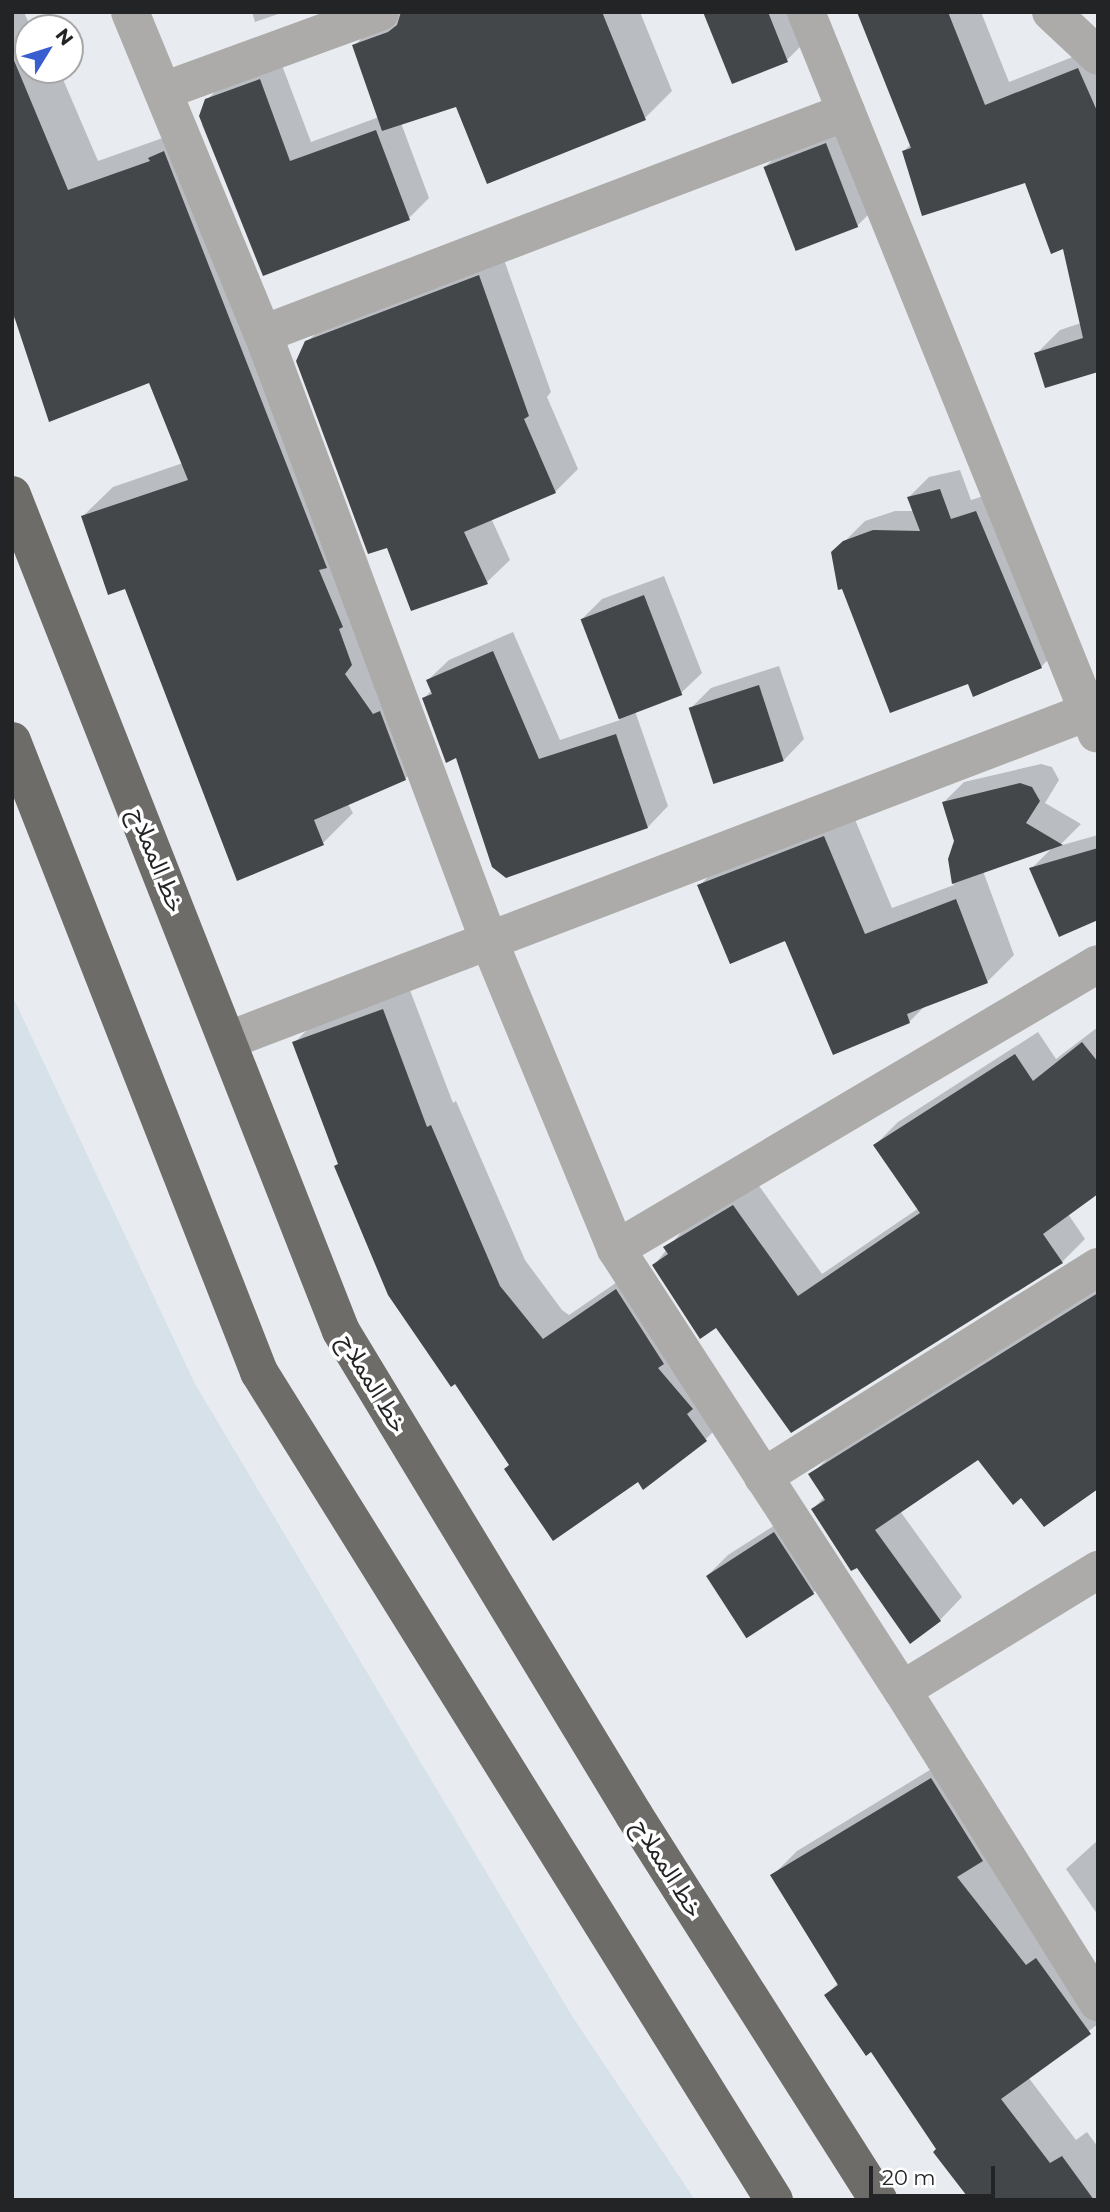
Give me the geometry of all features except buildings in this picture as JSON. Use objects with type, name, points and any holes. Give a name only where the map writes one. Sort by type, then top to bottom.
[{"type":"highway","name":"خط المملاح","points":[[12,495],[229,1040],[341,1331],[634,1815],[878,2200]]},
{"type":"highway","points":[[12,741],[259,1372],[774,2200]]},
{"type":"street","points":[[130,12],[263,334],[489,942],[616,1249],[902,1690],[1098,2003]]},
{"type":"street","points":[[163,91],[380,12]]},
{"type":"street","points":[[229,1040],[1094,718],[806,12]]},
{"type":"street","points":[[1051,12],[1098,57]]},
{"type":"street","points":[[263,334],[846,112]]},
{"type":"street","points":[[616,1249],[1098,964]]},
{"type":"street","points":[[763,1477],[1098,1268]]},
{"type":"street","points":[[902,1690],[1098,1570]]},
{"type":"shaded area","points":[[12,995],[195,1384],[572,2016],[695,2200],[12,2200]]}]
